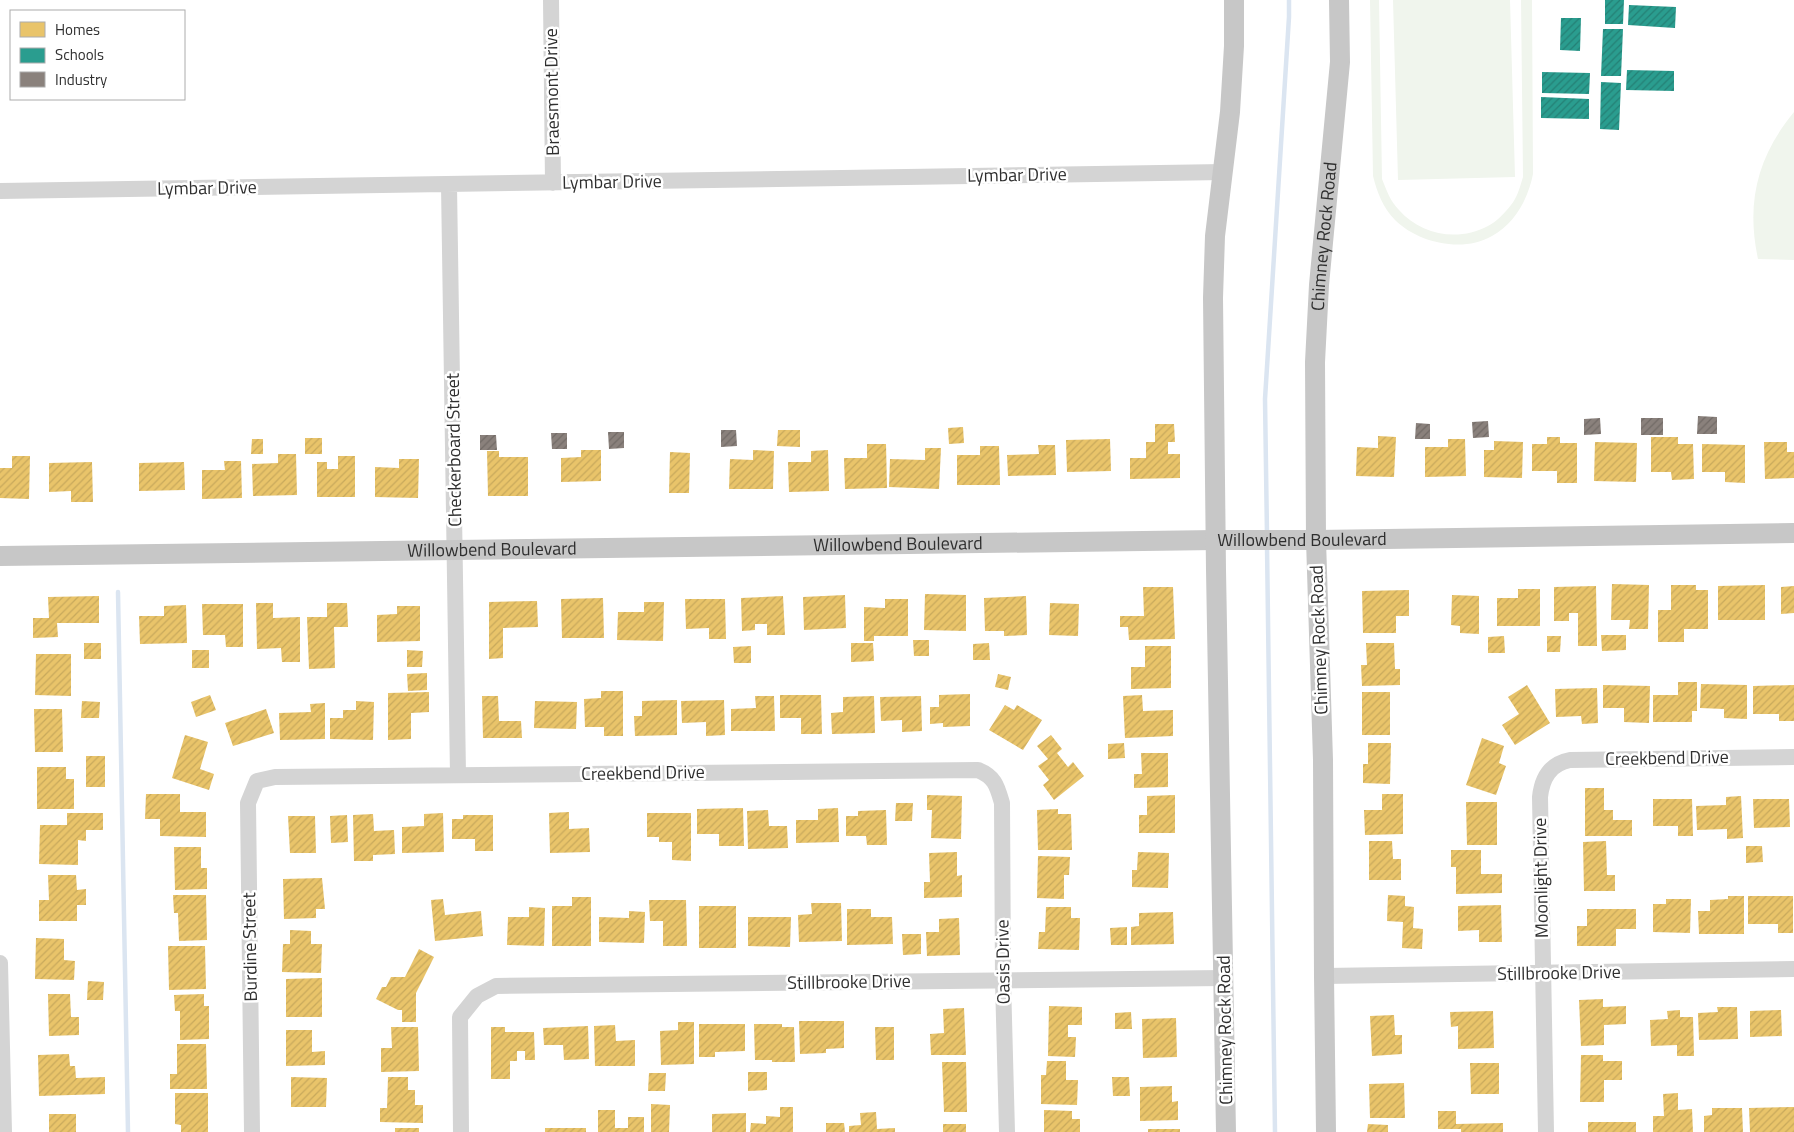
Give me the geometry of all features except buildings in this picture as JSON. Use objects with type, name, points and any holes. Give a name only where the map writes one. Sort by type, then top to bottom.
[{"type":"main road","name":"Chimney Rock Road","points":[[1226,1132],[1213,298],[1215,236],[1224,172],[1234,46],[1234,0]]},
{"type":"main road","name":"Chimney Rock Road","points":[[1326,1132],[1323,760],[1316,540],[1315,362],[1319,285],[1340,62],[1339,0]]},
{"type":"main road","name":"Willowbend Boulevard","points":[[0,556],[1794,533]]},
{"type":"street","name":"Braesmont Drive","points":[[551,0],[553,183]]},
{"type":"street","name":"Lymbar Drive","points":[[0,192],[1224,172]]},
{"type":"street","name":"Checkerboard Street","points":[[450,185],[458,775]]},
{"type":"street","name":"Creekbend Drive","points":[[1546,775],[1560,762],[1570,760],[1794,757]]},
{"type":"street","name":"Creekbend Drive","points":[[274,777],[978,770],[989,774],[999,792]]},
{"type":"street","name":"Moonlight Drive","points":[[1546,775],[1541,788],[1540,798],[1546,1132]]},
{"type":"street","name":"Burdine Street","points":[[252,1132],[248,803],[257,782],[274,777]]},
{"type":"street","name":"Oasis Drive","points":[[999,792],[1002,803],[1003,980],[1008,1132]]},
{"type":"street","points":[[0,963],[4,1132]]},
{"type":"street","name":"Stillbrooke Drive","points":[[1324,976],[1794,969]]},
{"type":"street","name":"Stillbrooke Drive","points":[[461,1132],[460,1017],[476,996],[496,986],[1224,978]]},
{"type":"shaded area","points":[[1370,0],[1379,0],[1382,179],[1393,203],[1408,219],[1429,230],[1452,235],[1465,234],[1488,226],[1503,214],[1517,196],[1523,177],[1521,0],[1532,0],[1533,174],[1528,192],[1519,210],[1500,231],[1492,236],[1468,244],[1441,243],[1428,240],[1405,228],[1395,220],[1384,205],[1373,176]]},
{"type":"shaded area","points":[[1393,0],[1510,0],[1515,177],[1398,180]]},
{"type":"shaded area","points":[[1794,112],[1794,260],[1758,259],[1753,219],[1758,181],[1771,146]]},
{"type":"waterway","points":[[1267,535],[1265,399],[1289,0]]},
{"type":"waterway","points":[[1267,546],[1275,1132]]},
{"type":"waterway","points":[[118,592],[128,1132]]}]
